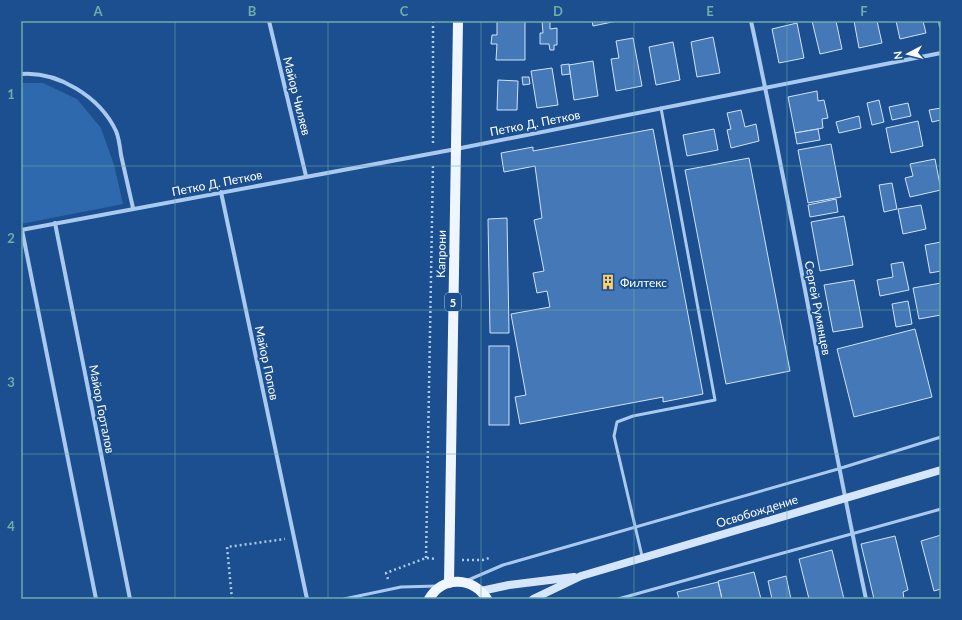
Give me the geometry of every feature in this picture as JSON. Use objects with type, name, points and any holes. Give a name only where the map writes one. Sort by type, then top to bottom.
[{"type":"main road","name":"Капрони","points":[[445,584],[458,21]]},
{"type":"main road","name":"Освобождение","points":[[533,599],[581,576],[941,470]]},
{"type":"main road","name":"Освобождение","points":[[484,595],[509,585],[581,576]]},
{"type":"main road","points":[[429,599],[445,584],[464,582],[473,585],[484,595]]},
{"type":"street","name":"Майор Чиляев","points":[[269,21],[306,176]]},
{"type":"street","name":"Сергей Румянцев","points":[[751,21],[766,88],[838,469],[866,599]]},
{"type":"street","points":[[940,21],[941,27]]},
{"type":"street","name":"Петко Д. Петков","points":[[21,230],[433,152],[456,149],[941,53]]},
{"type":"street","points":[[21,74],[45,76],[63,82],[82,92],[105,114],[116,132],[133,208]]},
{"type":"street","name":"Майор Попов","points":[[221,192],[307,599]]},
{"type":"street","name":"Майор Горталов","points":[[55,224],[130,599]]},
{"type":"street","points":[[21,230],[96,599]]},
{"type":"lane","points":[[642,558],[614,436],[617,422],[632,416],[715,400],[661,108]]},
{"type":"lane","points":[[464,582],[503,565],[838,469],[941,437]]},
{"type":"lane","points":[[618,599],[941,509]]},
{"type":"lane","points":[[344,599],[401,587],[445,584]]},
{"type":"path","points":[[426,558],[433,152],[433,21]]},
{"type":"path","points":[[232,599],[227,547],[293,538]]},
{"type":"shaded area","points":[[21,83],[43,83],[77,99],[101,128],[114,165],[123,204],[21,224]]},
{"type":"building","points":[[497,21],[525,21],[525,60],[496,60],[497,44],[491,44],[492,35],[497,35]]},
{"type":"building","points":[[542,21],[550,21],[550,29],[557,28],[557,45],[554,45],[554,50],[550,50],[549,44],[540,44],[540,33],[543,33]]},
{"type":"building","points":[[592,21],[617,21],[593,26]]},
{"type":"building","points":[[812,21],[836,21],[842,49],[820,54]]},
{"type":"building","points":[[854,21],[877,21],[882,43],[859,48]]},
{"type":"building","points":[[896,21],[923,21],[926,33],[900,39]]},
{"type":"building","points":[[797,23],[804,58],[779,63],[772,29]]},
{"type":"building","points":[[713,37],[720,73],[697,77],[691,42]]},
{"type":"building","points":[[633,38],[642,86],[616,91],[611,59],[619,58],[616,41]]},
{"type":"building","points":[[673,42],[680,80],[656,85],[649,47]]},
{"type":"building","points":[[593,61],[598,96],[574,100],[569,65]]},
{"type":"building","points":[[569,64],[570,74],[562,75],[561,65]]},
{"type":"building","points":[[552,68],[558,105],[537,108],[531,71]]},
{"type":"building","points":[[522,77],[529,77],[530,84],[523,85]]},
{"type":"building","points":[[498,80],[518,81],[517,110],[497,110]]},
{"type":"building","points":[[817,91],[818,101],[824,100],[828,118],[822,119],[823,128],[795,133],[788,97]]},
{"type":"building","points":[[879,100],[884,122],[872,125],[867,103]]},
{"type":"building","points":[[908,103],[911,116],[892,120],[889,107]]},
{"type":"building","points":[[941,108],[941,120],[932,122],[929,110]]},
{"type":"building","points":[[741,110],[745,127],[756,124],[759,141],[731,148],[727,130],[731,129],[727,113]]},
{"type":"building","points":[[859,116],[861,128],[839,133],[836,122]]},
{"type":"building","points":[[918,121],[923,146],[891,153],[886,128]]},
{"type":"building","name":"Филтекс","points":[[653,129],[703,394],[663,402],[663,397],[520,424],[515,397],[526,395],[511,314],[550,307],[547,291],[537,293],[533,273],[544,271],[534,220],[542,218],[535,166],[504,172],[501,153],[533,147],[533,151]]},
{"type":"building","points":[[714,129],[718,150],[687,156],[683,135]]},
{"type":"building","points":[[818,129],[820,140],[797,144],[795,133]]},
{"type":"building","points":[[831,144],[841,197],[808,203],[798,150]]},
{"type":"building","points":[[749,158],[790,371],[726,384],[685,170]]},
{"type":"building","points":[[935,159],[941,190],[910,197],[905,178],[913,176],[910,164]]},
{"type":"building","points":[[892,183],[897,209],[884,212],[879,185]]},
{"type":"building","points":[[836,199],[838,212],[810,217],[808,205]]},
{"type":"building","points":[[921,205],[926,229],[903,234],[898,209]]},
{"type":"building","points":[[844,216],[853,265],[820,271],[811,222]]},
{"type":"building","points":[[507,218],[509,333],[490,333],[488,219]]},
{"type":"building","points":[[941,242],[941,271],[930,273],[925,245]]},
{"type":"building","points":[[903,262],[909,290],[880,296],[877,280],[893,277],[891,264]]},
{"type":"building","points":[[854,280],[863,327],[833,332],[824,285]]},
{"type":"building","points":[[941,283],[941,315],[919,319],[913,288]]},
{"type":"building","points":[[908,301],[912,324],[896,327],[892,304]]},
{"type":"building","points":[[915,329],[932,397],[854,417],[837,349]]},
{"type":"building","points":[[489,346],[509,346],[509,425],[489,425]]},
{"type":"building","points":[[941,535],[941,589],[934,591],[921,541]]},
{"type":"building","points":[[895,536],[908,590],[903,592],[904,599],[874,599],[861,544]]},
{"type":"building","points":[[832,550],[844,599],[809,599],[799,559]]},
{"type":"building","points":[[754,572],[761,599],[722,599],[718,581]]},
{"type":"building","points":[[786,576],[791,599],[772,599],[768,581]]},
{"type":"building","points":[[718,582],[722,599],[679,599],[677,592]]},
{"type":"place","name":"Филтекс","points":[[608,282]]}]
